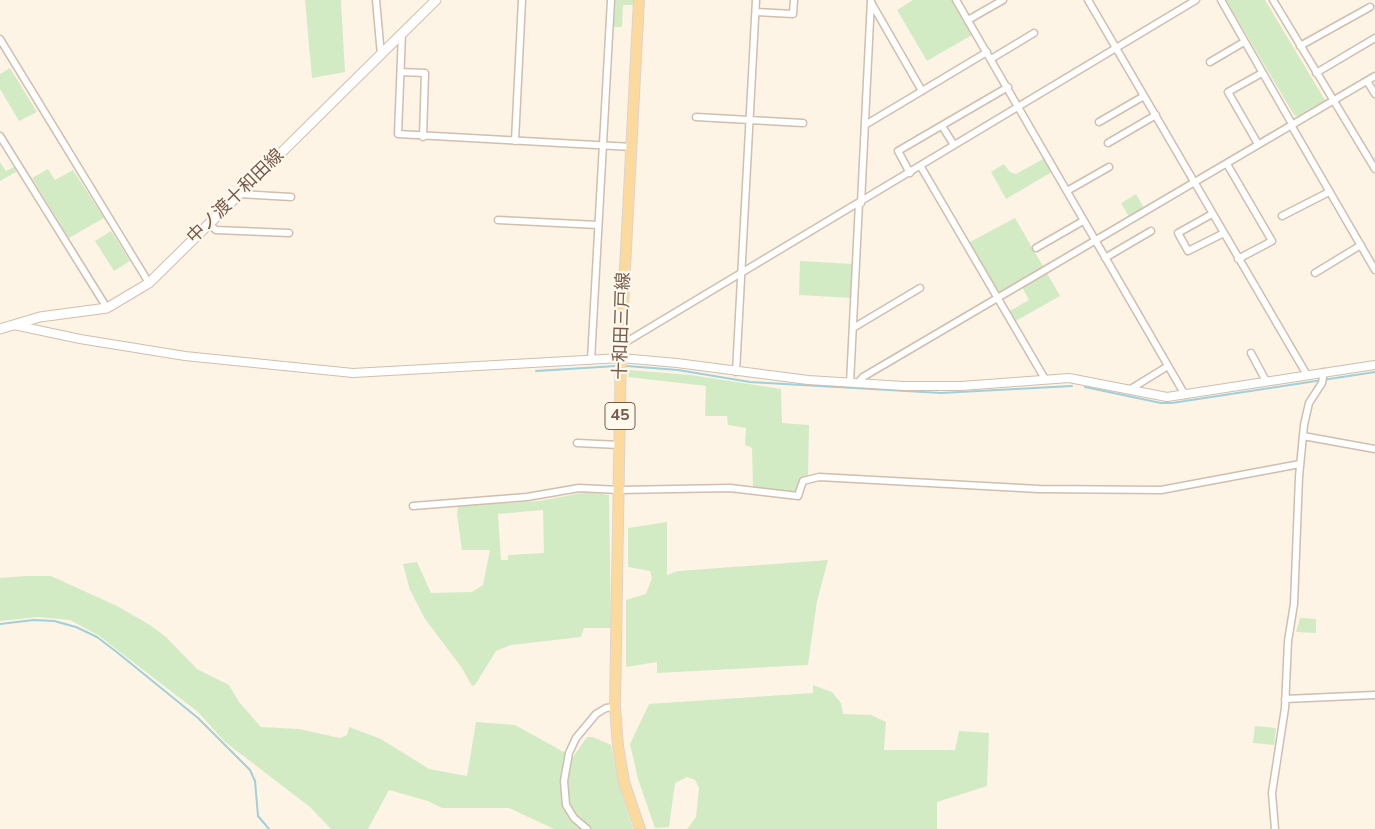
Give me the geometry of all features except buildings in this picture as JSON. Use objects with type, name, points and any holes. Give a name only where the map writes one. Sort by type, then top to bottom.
[{"type":"main road","name":"中ノ渡十和田線","points":[[0,329],[40,317],[107,308],[149,283],[436,0]]},
{"type":"main road","name":"十和田三戸線","points":[[639,0],[621,345],[616,707],[618,746],[624,782],[640,829]]},
{"type":"street","points":[[376,0],[381,55]]},
{"type":"street","points":[[515,141],[522,0]]},
{"type":"street","points":[[591,360],[611,0]]},
{"type":"street","points":[[736,372],[756,0]]},
{"type":"street","points":[[756,12],[793,14],[794,0]]},
{"type":"street","points":[[956,0],[1185,395]]},
{"type":"street","points":[[968,20],[1003,0]]},
{"type":"street","points":[[1088,0],[1307,375]]},
{"type":"street","points":[[621,345],[921,167],[954,145],[1196,0]]},
{"type":"street","points":[[1220,0],[1375,270]]},
{"type":"street","points":[[1273,0],[1375,168]]},
{"type":"street","points":[[871,1],[922,91]]},
{"type":"street","points":[[853,384],[853,328],[871,1]]},
{"type":"street","points":[[1300,46],[1370,6]]},
{"type":"street","points":[[402,33],[398,134],[423,137],[632,147]]},
{"type":"street","points":[[991,59],[1034,33]]},
{"type":"street","points":[[1316,73],[1375,38]]},
{"type":"street","points":[[0,39],[149,283]]},
{"type":"street","points":[[1210,62],[1244,42]]},
{"type":"street","points":[[865,125],[987,52]]},
{"type":"street","points":[[401,72],[425,73],[423,137]]},
{"type":"street","points":[[1258,144],[1228,92],[1262,73]]},
{"type":"street","points":[[853,384],[863,376],[998,299],[1375,76]]},
{"type":"street","points":[[1367,81],[1375,94]]},
{"type":"street","points":[[910,173],[898,151],[1008,87]]},
{"type":"street","points":[[1099,122],[1144,96]]},
{"type":"street","points":[[1108,143],[1156,115]]},
{"type":"street","points":[[696,117],[803,123]]},
{"type":"street","points":[[942,126],[954,145]]},
{"type":"street","points":[[0,136],[107,308]]},
{"type":"street","points":[[1227,164],[1272,241],[1238,259]]},
{"type":"street","points":[[1067,191],[1109,166]]},
{"type":"street","points":[[921,167],[1045,379]]},
{"type":"street","points":[[1282,216],[1329,192]]},
{"type":"street","points":[[239,194],[291,197]]},
{"type":"street","points":[[1212,214],[1178,233],[1188,251],[1224,233]]},
{"type":"street","points":[[498,220],[598,224]]},
{"type":"street","points":[[1036,248],[1083,221]]},
{"type":"street","points":[[209,224],[216,230],[289,233]]},
{"type":"street","points":[[1105,258],[1151,232]]},
{"type":"street","points":[[1315,272],[1361,245]]},
{"type":"street","points":[[853,328],[920,288]]},
{"type":"street","points":[[14,325],[80,339],[185,356],[354,373],[621,358],[853,384],[934,387],[1045,379],[1078,380],[1161,396],[1185,395],[1307,375],[1323,378],[1375,365]]},
{"type":"street","points":[[1251,353],[1266,381]]},
{"type":"street","points":[[1129,390],[1168,366]]},
{"type":"street","points":[[1275,829],[1272,793],[1285,699],[1288,641],[1294,604],[1300,464],[1309,404],[1323,378]]},
{"type":"street","points":[[1303,436],[1375,449]]},
{"type":"street","points":[[577,444],[620,445]]},
{"type":"street","points":[[413,506],[527,497],[579,488],[619,490],[730,488],[798,496],[803,481],[819,477],[1040,489],[1162,490],[1300,464]]},
{"type":"street","points":[[1285,699],[1375,694]]},
{"type":"street","points":[[587,829],[574,818],[566,805],[564,781],[569,753],[576,738],[596,714],[606,708],[616,707]]},
{"type":"green space","points":[[305,0],[341,0],[345,72],[312,78]]},
{"type":"green space","points":[[614,0],[635,0],[635,5],[623,5],[622,27],[613,27]]},
{"type":"green space","points":[[913,0],[952,0],[972,35],[927,61],[897,10]]},
{"type":"green space","points":[[1226,0],[1265,0],[1325,100],[1298,116],[1294,115]]},
{"type":"green space","points":[[10,68],[37,112],[19,121],[0,89],[0,74]]},
{"type":"green space","points":[[1043,159],[1052,172],[1006,199],[991,172],[1004,164],[1010,172],[1016,174]]},
{"type":"green space","points":[[0,162],[6,171],[15,166],[18,171],[0,181]]},
{"type":"green space","points":[[48,169],[55,180],[73,170],[104,218],[69,238],[32,178]]},
{"type":"green space","points":[[1136,194],[1144,208],[1129,217],[1121,203]]},
{"type":"green space","points":[[1015,218],[1044,268],[999,294],[968,243]]},
{"type":"green space","points":[[111,231],[130,261],[114,271],[95,241]]},
{"type":"green space","points":[[800,261],[854,264],[852,298],[799,295]]},
{"type":"green space","points":[[1047,273],[1060,296],[1014,322],[1008,312],[1029,300],[1022,287]]},
{"type":"green space","points":[[628,370],[691,375],[781,389],[782,423],[809,425],[808,475],[798,481],[797,493],[753,489],[752,448],[745,445],[746,428],[728,425],[727,416],[705,416],[706,386],[628,377]]},
{"type":"green space","points":[[586,492],[609,495],[611,628],[584,628],[581,637],[511,645],[496,651],[475,685],[472,686],[462,668],[425,619],[410,590],[403,564],[417,562],[431,593],[472,592],[483,585],[490,550],[462,550],[457,515],[458,506],[539,501]],"holes":[[[543,510],[544,553],[508,555],[508,560],[501,560],[498,514]]]},
{"type":"green space","points":[[667,522],[667,575],[678,571],[828,560],[817,601],[808,665],[657,673],[657,662],[626,667],[626,600],[646,594],[652,578],[650,571],[628,567],[628,528]]},
{"type":"green space","points":[[51,576],[117,606],[150,625],[166,637],[197,669],[229,685],[239,702],[261,727],[299,729],[340,738],[347,735],[349,727],[381,739],[429,769],[467,776],[476,722],[515,725],[573,757],[587,737],[593,737],[611,745],[620,788],[633,829],[554,829],[509,808],[442,808],[428,801],[389,790],[368,829],[331,829],[310,807],[225,742],[198,712],[98,635],[70,620],[38,617],[0,621],[0,578]]},
{"type":"green space","points":[[1300,618],[1316,619],[1316,633],[1296,632]]},
{"type":"green space","points":[[813,685],[832,692],[841,703],[843,714],[871,715],[886,722],[884,750],[955,750],[959,731],[989,733],[987,786],[937,802],[937,829],[687,829],[696,817],[699,788],[695,780],[687,777],[675,783],[669,827],[655,828],[638,779],[630,744],[649,704],[813,693]]},
{"type":"green space","points":[[1255,726],[1276,728],[1274,745],[1253,743]]},
{"type":"waterway","points":[[536,371],[616,366]]},
{"type":"waterway","points":[[627,366],[678,370],[750,382],[941,393],[1072,386]]},
{"type":"waterway","points":[[1085,387],[1161,403],[1172,403],[1375,372]]},
{"type":"waterway","points":[[0,624],[34,620],[54,621],[76,627],[97,637],[118,653],[198,718],[250,770],[255,781],[258,816],[269,829]]}]
